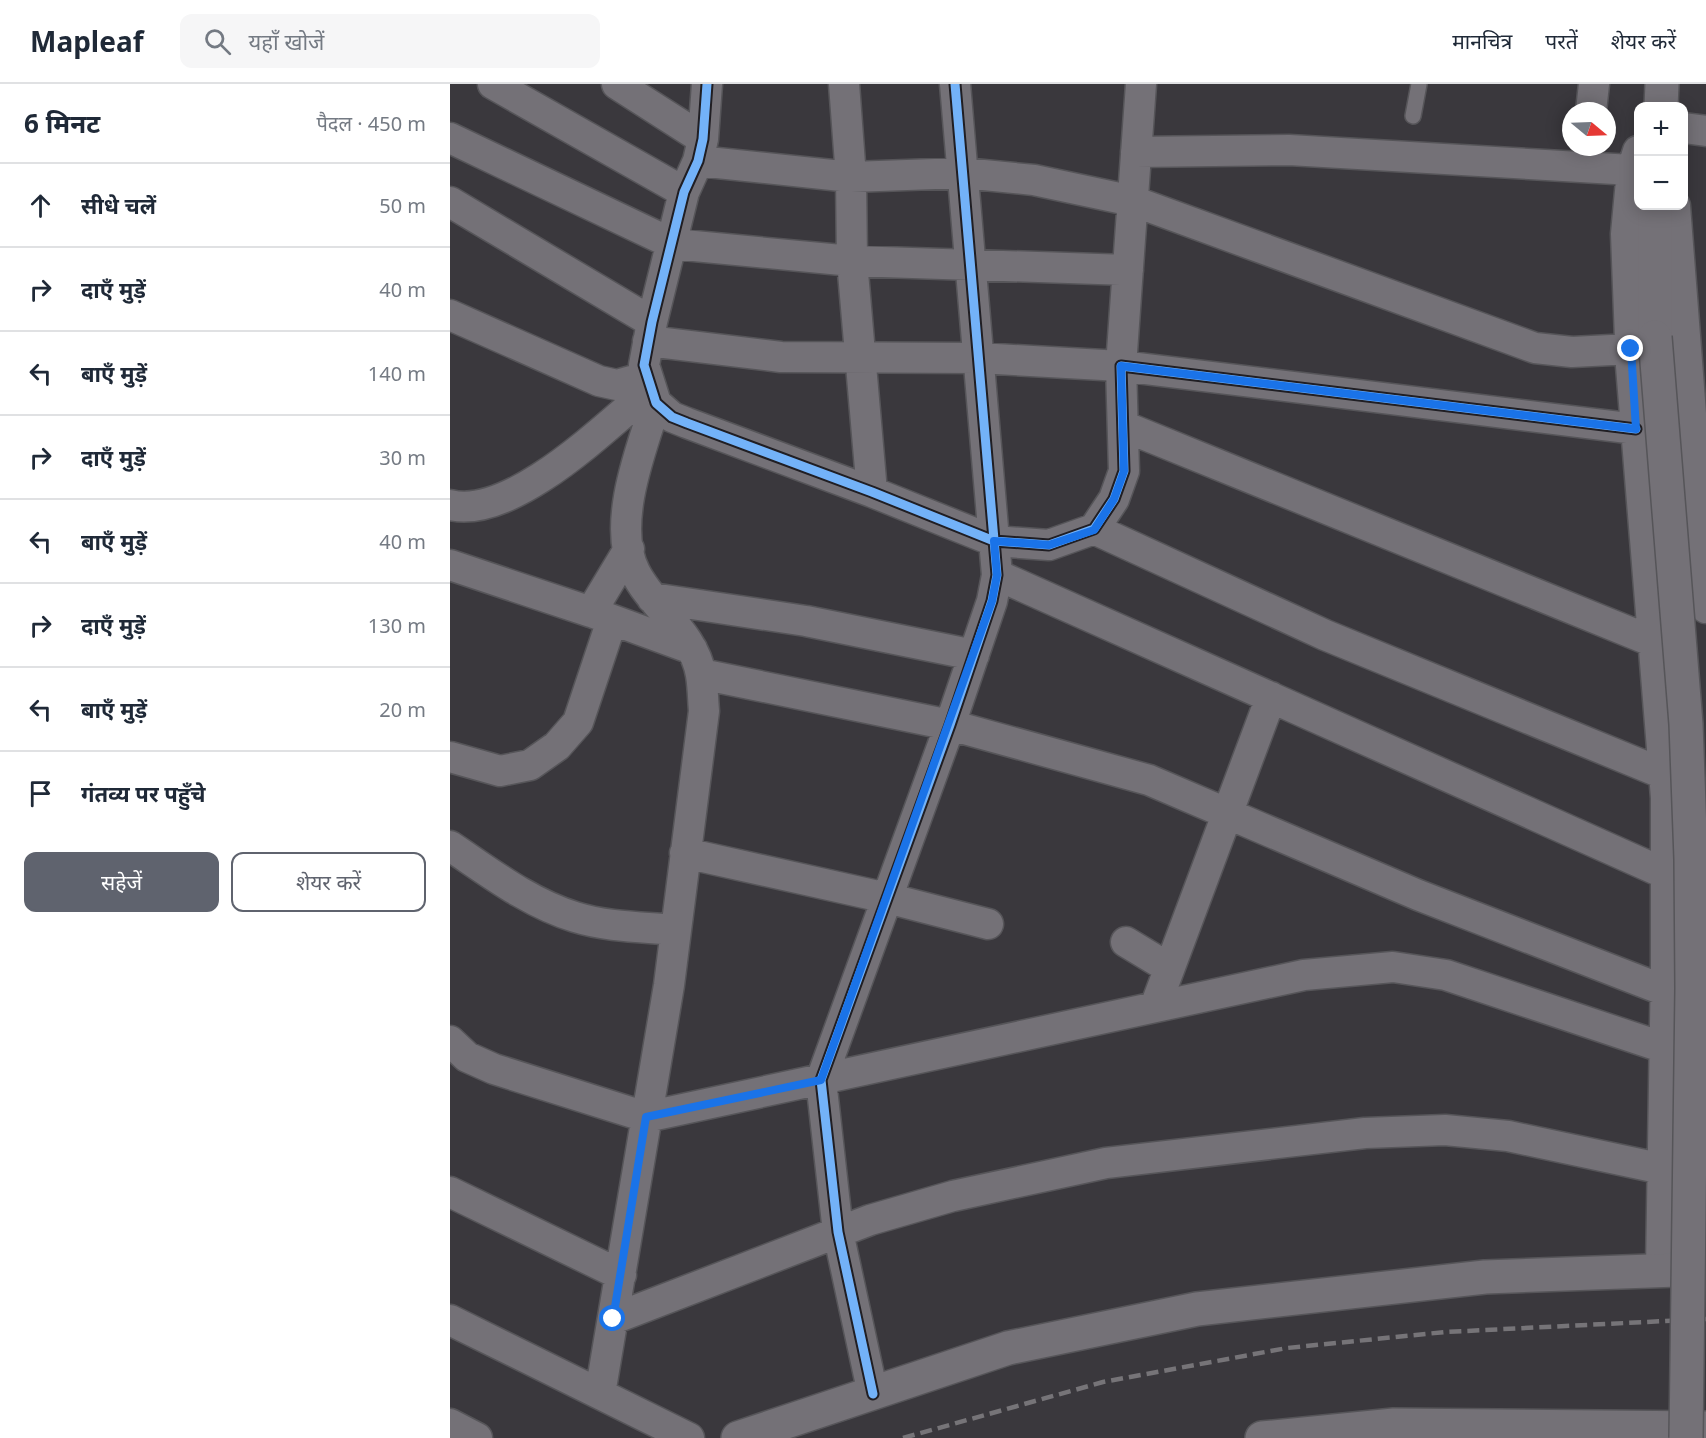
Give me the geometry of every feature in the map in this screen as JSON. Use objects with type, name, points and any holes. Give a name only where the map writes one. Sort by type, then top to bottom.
[{"type":"street","points":[[493,84],[684,192]]},
{"type":"street","points":[[617,84],[700,150],[851,177],[963,173],[1034,180],[1133,201],[1535,348],[1572,352],[1643,343]]},
{"type":"street","points":[[707,84],[700,150],[684,192],[650,331],[644,365],[651,390],[672,417],[687,423],[872,492],[994,541],[1049,545],[1094,530],[1114,499],[1124,471],[1121,366],[1141,84]]},
{"type":"street","points":[[844,84],[851,177],[852,261],[858,357],[872,492]]},
{"type":"street","points":[[873,1394],[838,1232],[821,1080],[950,725],[992,601],[997,575],[955,84]]},
{"type":"street","points":[[1592,102],[1594,84]]},
{"type":"street","points":[[1655,102],[1662,84]]},
{"type":"street","points":[[1661,102],[1662,84]]},
{"type":"street","points":[[1662,84],[1665,102]]},
{"type":"street","points":[[1688,129],[1706,131]]},
{"type":"street","points":[[450,138],[673,244],[852,261],[969,263],[1128,270]]},
{"type":"street","points":[[1136,152],[1289,150],[1634,160]]},
{"type":"street","points":[[1634,168],[1626,234],[1643,343],[1686,724],[1691,859],[1692,988],[1686,1438]]},
{"type":"street","points":[[450,202],[650,331],[781,357],[978,358],[1121,366],[1636,429]]},
{"type":"street","points":[[1655,210],[1636,429],[1664,774],[1666,991],[1661,1269]]},
{"type":"street","points":[[1676,210],[1695,309],[1706,608]]},
{"type":"street","points":[[450,315],[599,381],[651,390]]},
{"type":"street","points":[[450,506],[472,509],[497,502],[531,484],[562,463],[651,390]]},
{"type":"street","points":[[600,1394],[676,930],[704,711],[697,662],[675,624],[652,598],[634,570],[629,549],[629,488],[651,390]]},
{"type":"street","points":[[1123,426],[1432,554],[1654,642]]},
{"type":"street","points":[[1094,530],[1325,635],[1664,774]]},
{"type":"street","points":[[450,757],[500,771],[530,765],[557,746],[578,722],[602,616],[629,549]]},
{"type":"street","points":[[450,565],[602,616],[697,662],[950,725],[1149,780],[1418,895],[1666,991]]},
{"type":"street","points":[[997,575],[1666,874]]},
{"type":"street","points":[[652,598],[806,621],[974,655]]},
{"type":"street","points":[[1155,1007],[1271,697]]},
{"type":"street","points":[[450,846],[504,882],[548,906],[575,917],[608,924],[676,930]]},
{"type":"street","points":[[685,853],[887,898],[988,924]]},
{"type":"street","points":[[1126,942],[1169,968]]},
{"type":"street","points":[[450,1041],[467,1058],[494,1069],[646,1117],[1304,975],[1393,967],[1446,975],[1665,1048]]},
{"type":"street","points":[[613,1319],[870,1220],[953,1196],[1106,1163],[1365,1133],[1445,1130],[1508,1136],[1663,1169]]},
{"type":"street","points":[[450,1192],[621,1275]]},
{"type":"street","points":[[738,1438],[1008,1348],[1197,1309],[1485,1277],[1706,1269]]},
{"type":"street","points":[[450,1320],[689,1438]]},
{"type":"street","points":[[450,1424],[477,1438]]},
{"type":"street","points":[[1264,1438],[1394,1425],[1656,1432],[1706,1428]]},
{"type":"lane","points":[[1413,116],[1419,84]]},
{"type":"railway","points":[[903,1438],[1103,1382],[1287,1348],[1445,1332],[1706,1319]]},
{"type":"cycle path","points":[[707,84],[703,139],[698,161],[684,192],[652,322],[644,365],[656,403],[672,417],[872,492],[994,541],[1049,545],[1094,529],[1114,499],[1124,471],[1121,366],[1636,429]]},
{"type":"cycle path","points":[[873,1394],[838,1232],[821,1080],[950,725],[992,601],[997,575],[955,84]]},
{"type":"route","points":[[613,1319],[646,1117],[821,1080],[950,725],[992,601],[997,575],[994,541],[1049,545],[1094,530],[1114,499],[1124,471],[1121,366],[1636,429],[1631,349]]}]
